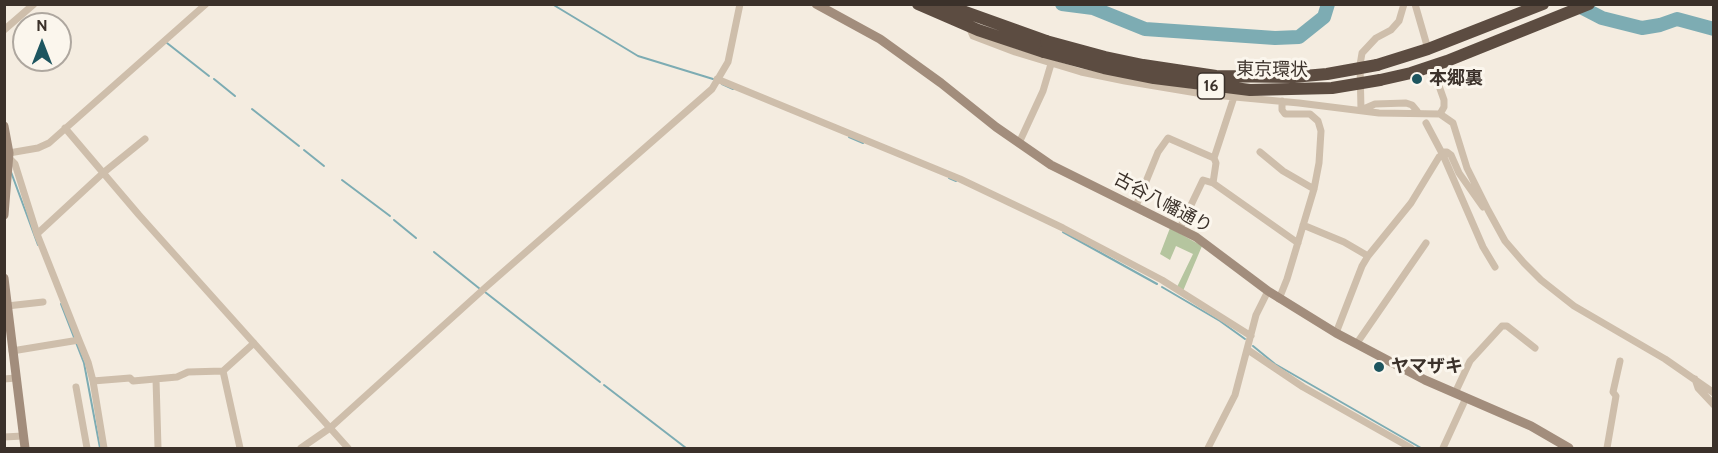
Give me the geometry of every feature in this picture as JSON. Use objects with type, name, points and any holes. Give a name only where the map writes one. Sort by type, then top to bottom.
[{"type":"highway","name":"東京環状","points":[[918,4],[969,27],[1045,47],[1216,76],[1293,77],[1327,74],[1377,65],[1428,49],[1542,4]]},
{"type":"highway","name":"東京環状","points":[[943,4],[1045,47],[1104,68],[1154,78],[1250,90],[1332,88],[1380,80],[1447,61],[1589,4]]},
{"type":"street","points":[[4,30],[33,4]]},
{"type":"street","points":[[9,155],[44,147],[206,4]]},
{"type":"street","points":[[301,448],[330,428],[486,287],[712,89],[728,62],[740,4]]},
{"type":"street","name":"古谷八幡通り","points":[[816,4],[880,39],[1051,165],[1201,240],[1279,299],[1336,333],[1425,380],[1531,426],[1569,448]]},
{"type":"street","points":[[1361,110],[1360,64],[1362,53],[1376,38],[1391,30],[1399,21],[1404,4]]},
{"type":"street","points":[[1415,4],[1428,49]]},
{"type":"street","points":[[969,27],[973,36],[1051,64],[1125,81],[1234,97],[1379,113],[1440,114],[1453,123],[1467,168],[1505,241],[1541,280],[1589,316],[1665,359],[1713,393]]},
{"type":"street","points":[[1019,143],[1043,91],[1051,64]]},
{"type":"street","points":[[1431,66],[1444,100],[1444,107],[1440,114]]},
{"type":"street","points":[[717,79],[960,179],[1063,228],[1162,280],[1251,336]]},
{"type":"street","points":[[1213,183],[1216,163],[1214,158],[1234,97]]},
{"type":"street","points":[[1279,299],[1314,189],[1320,154],[1320,124],[1310,114],[1285,114],[1282,111],[1282,101]]},
{"type":"street","points":[[1361,110],[1375,104],[1406,104],[1412,105],[1417,111]]},
{"type":"street","points":[[1426,123],[1443,153],[1483,248],[1495,267]]},
{"type":"street","points":[[4,126],[9,155],[4,215]]},
{"type":"street","points":[[65,128],[348,448]]},
{"type":"street","points":[[1136,206],[1158,152],[1168,138],[1214,158]]},
{"type":"street","points":[[37,234],[145,139]]},
{"type":"street","points":[[1443,153],[1447,152],[1451,155],[1476,199],[1488,210]]},
{"type":"street","points":[[1260,153],[1283,171],[1314,189]]},
{"type":"street","points":[[1336,333],[1362,266],[1411,203],[1443,153]]},
{"type":"street","points":[[9,155],[15,164],[37,234],[88,362],[104,448]]},
{"type":"street","points":[[1180,228],[1203,180],[1213,183],[1298,243]]},
{"type":"street","points":[[1303,225],[1368,256]]},
{"type":"street","points":[[1357,343],[1426,243]]},
{"type":"street","points":[[4,278],[25,448]]},
{"type":"street","points":[[1208,448],[1235,395],[1256,315],[1268,291]]},
{"type":"street","points":[[7,306],[44,302]]},
{"type":"street","points":[[1455,393],[1470,361],[1502,326],[1507,326],[1535,348]]},
{"type":"street","points":[[12,351],[79,340]]},
{"type":"street","points":[[93,381],[156,379],[177,377],[188,372],[223,371],[254,343]]},
{"type":"street","points":[[1248,350],[1303,387],[1411,448]]},
{"type":"street","points":[[1607,448],[1616,396],[1613,392],[1620,361]]},
{"type":"street","points":[[223,371],[240,448]]},
{"type":"street","points":[[4,379],[16,378]]},
{"type":"street","points":[[156,379],[158,448]]},
{"type":"street","points":[[1695,379],[1698,388],[1713,405]]},
{"type":"street","points":[[76,387],[87,448]]},
{"type":"street","points":[[1443,448],[1466,398]]},
{"type":"street","points":[[4,437],[23,436]]},
{"type":"green space","points":[[1170,228],[1202,246],[1183,291],[1177,287],[1193,254],[1176,246],[1170,260],[1160,254]]},
{"type":"waterway","points":[[552,4],[638,56],[713,79]]},
{"type":"waterway","points":[[1062,4],[1093,8],[1145,29],[1275,38],[1299,37],[1324,17],[1328,4]]},
{"type":"waterway","points":[[1575,4],[1602,18],[1642,28],[1677,19],[1714,29]]},
{"type":"waterway","points":[[167,43],[209,76]]},
{"type":"waterway","points":[[214,79],[235,96]]},
{"type":"waterway","points":[[722,84],[733,89]]},
{"type":"waterway","points":[[252,109],[299,146]]},
{"type":"waterway","points":[[849,137],[863,143]]},
{"type":"waterway","points":[[304,150],[324,166]]},
{"type":"waterway","points":[[11,172],[38,245]]},
{"type":"waterway","points":[[949,178],[956,181]]},
{"type":"waterway","points":[[342,180],[390,216]]},
{"type":"waterway","points":[[394,220],[416,238]]},
{"type":"waterway","points":[[1063,232],[1157,284]]},
{"type":"waterway","points":[[434,252],[480,289]]},
{"type":"waterway","points":[[1162,287],[1220,321],[1245,339]]},
{"type":"waterway","points":[[485,292],[600,382]]},
{"type":"waterway","points":[[61,304],[84,363],[100,448]]},
{"type":"waterway","points":[[1253,346],[1275,364],[1421,448]]},
{"type":"waterway","points":[[604,385],[686,448]]},
{"type":"place","name":"本郷裏","points":[[1417,79]]},
{"type":"place","name":"ヤマザキ","points":[[1379,367]]}]
